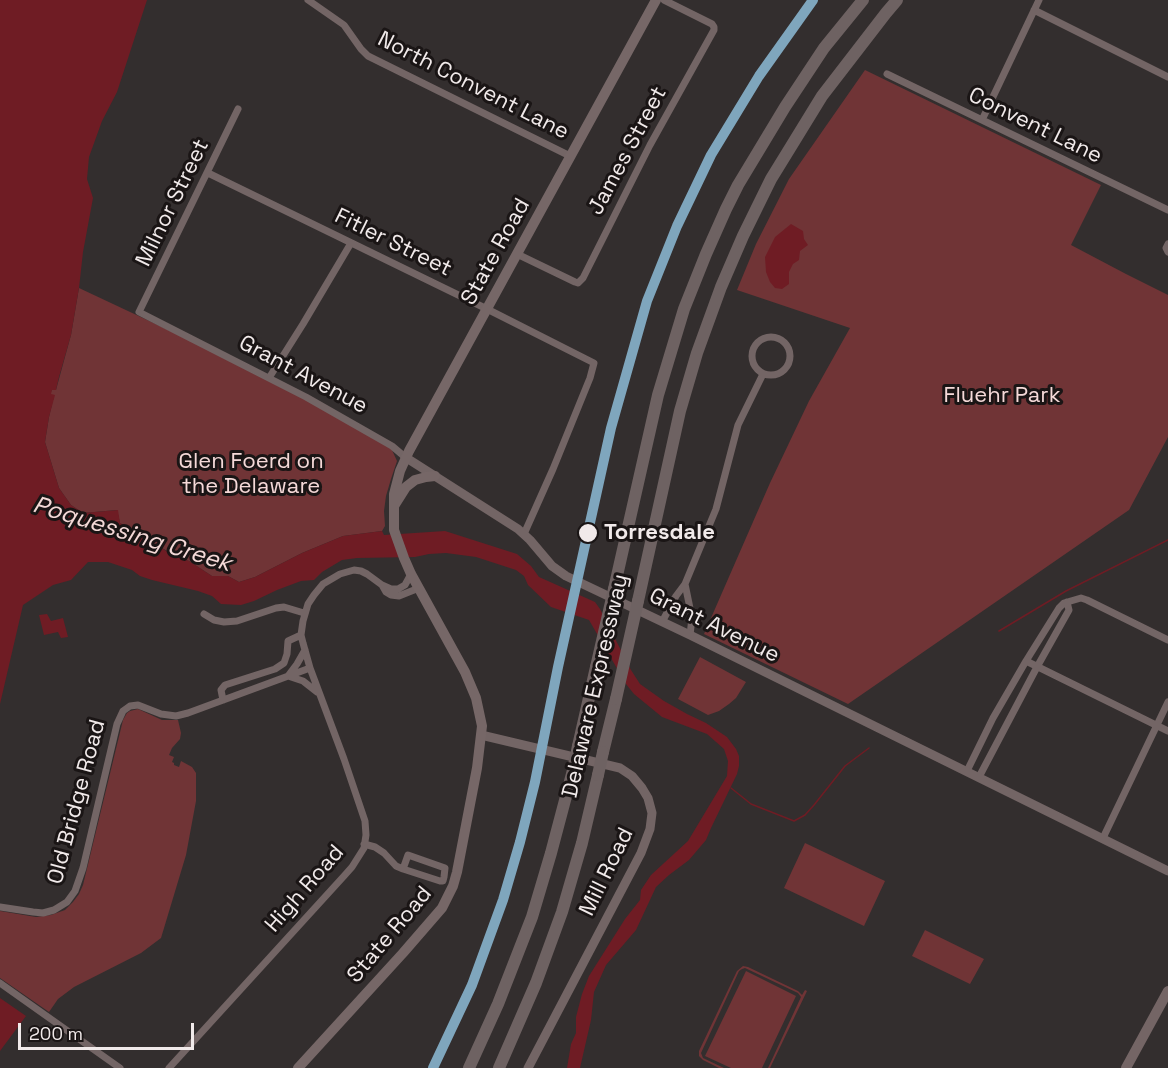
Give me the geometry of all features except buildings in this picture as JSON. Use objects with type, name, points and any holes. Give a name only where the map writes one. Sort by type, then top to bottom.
[{"type":"highway","name":"Delaware Expressway","points":[[469,1068],[502,997],[532,917],[551,854],[573,770],[658,395],[684,309],[726,209],[748,167],[824,48],[863,0]]},
{"type":"highway","name":"Delaware Expressway","points":[[499,1068],[536,983],[562,912],[582,843],[680,411],[697,353],[724,279],[771,179],[822,96],[897,0]]},
{"type":"main road","name":"State Road","points":[[411,574],[394,530],[394,494],[405,457],[655,1]]},
{"type":"main road","points":[[393,506],[406,487],[415,480],[435,476]]},
{"type":"main road","points":[[411,574],[471,686],[479,708],[481,735]]},
{"type":"main road","name":"State Road","points":[[298,1068],[433,920],[447,900],[461,853],[481,735]]},
{"type":"main road","points":[[1126,1068],[1168,991]]},
{"type":"street","name":"North Convent Lane","points":[[308,0],[344,25],[368,56],[570,156]]},
{"type":"street","points":[[982,120],[1039,0]]},
{"type":"street","name":"James Street","points":[[517,254],[574,282],[578,283],[583,278],[650,145],[714,30],[712,24],[655,1]]},
{"type":"street","points":[[1034,10],[1168,77]]},
{"type":"street","name":"Convent Lane","points":[[887,74],[1168,210]]},
{"type":"street","name":"Milnor Street","points":[[139,312],[238,109]]},
{"type":"street","name":"Fitler Street","points":[[208,173],[594,363],[553,469],[524,534]]},
{"type":"street","points":[[269,378],[351,243]]},
{"type":"street","points":[[1168,244],[1166,248],[1168,252]]},
{"type":"street","name":"Grant Avenue","points":[[139,312],[269,378],[392,446],[405,457],[511,524],[524,534],[561,573],[1168,871]]},
{"type":"street","points":[[764,338],[780,339],[790,351],[789,363],[785,370],[778,374],[771,376],[763,374],[756,369],[753,362],[753,350],[764,338]]},
{"type":"street","points":[[662,622],[685,584],[716,510],[738,425],[763,374]]},
{"type":"street","points":[[310,668],[302,635],[304,613],[317,590],[331,578],[354,570],[361,571],[382,585],[398,590],[405,585],[411,574]]},
{"type":"street","points":[[685,584],[692,618],[690,635]]},
{"type":"street","points":[[382,585],[386,592],[395,596],[419,588]]},
{"type":"street","points":[[967,771],[993,718],[1026,661],[1059,608],[1067,602],[1081,598],[1087,600],[1168,640]]},
{"type":"street","points":[[979,777],[1069,610],[1067,602]]},
{"type":"street","points":[[204,614],[214,620],[224,622],[237,621],[284,607],[304,613]]},
{"type":"street","points":[[223,700],[221,690],[225,685],[274,669],[284,663],[288,641],[302,635]]},
{"type":"street","points":[[304,650],[288,676],[303,681],[319,694]]},
{"type":"street","points":[[1026,661],[1168,732]]},
{"type":"street","name":"Old Bridge Road","points":[[0,907],[43,913],[54,910],[73,896],[77,888],[117,723],[123,711],[130,706],[138,705],[161,714],[176,716],[310,668]]},
{"type":"street","name":"High Road","points":[[171,1067],[352,867],[364,848],[365,820],[310,668]]},
{"type":"street","points":[[1103,838],[1168,702]]},
{"type":"street","name":"Mill Road","points":[[481,735],[620,768],[632,776],[642,788],[648,798],[652,813],[650,829],[640,853],[528,1068]]},
{"type":"street","points":[[364,844],[375,847],[396,866],[403,869],[440,881],[444,878],[444,868],[408,855],[403,869]]},
{"type":"street","points":[[0,983],[120,1068]]},
{"type":"green space","name":"Fluehr Park","points":[[865,70],[1101,185],[1071,245],[1168,295],[1168,437],[1129,510],[848,704],[704,634],[770,483],[809,401],[850,328],[737,290],[756,244],[789,179]]},
{"type":"green space","name":"Glen Foerd on the Delaware","points":[[79,288],[282,386],[391,448],[397,461],[386,496],[385,526],[382,531],[343,536],[302,553],[255,577],[239,582],[228,576],[212,576],[189,561],[174,555],[120,523],[117,510],[83,513],[71,505],[59,488],[45,442],[54,396],[50,395],[52,389],[56,390],[71,335]]},
{"type":"green space","points":[[700,657],[746,682],[736,698],[719,711],[708,715],[678,699]]},
{"type":"green space","points":[[138,709],[162,720],[178,720],[180,739],[169,755],[174,757],[172,762],[174,765],[179,767],[181,761],[192,767],[196,773],[196,801],[186,855],[161,938],[141,953],[74,987],[58,999],[49,1012],[0,978],[0,911],[36,917],[51,915],[65,910],[79,894],[123,720],[127,713]]},
{"type":"green space","points":[[805,843],[885,881],[864,926],[784,888]]},
{"type":"green space","points":[[925,930],[984,959],[970,984],[912,956]]},
{"type":"green space","points":[[743,966],[798,991],[802,995],[805,990],[807,991],[770,1068],[768,1068],[801,997],[798,993],[745,968],[739,971],[701,1053],[703,1058],[724,1068],[719,1068],[699,1056],[699,1051],[737,971]]},
{"type":"green space","points":[[746,971],[796,996],[762,1068],[731,1068],[705,1056]]},
{"type":"water","name":"Poquessing Creek","points":[[0,0],[147,0],[117,92],[102,121],[89,157],[87,179],[93,198],[79,288],[71,335],[56,390],[52,390],[51,394],[55,395],[45,442],[59,488],[71,505],[83,513],[118,510],[120,523],[173,555],[189,561],[212,576],[228,576],[239,582],[255,577],[302,553],[343,536],[382,531],[384,535],[445,531],[517,554],[531,566],[539,577],[595,602],[640,684],[664,701],[727,737],[736,749],[739,756],[737,774],[706,840],[689,860],[656,887],[636,930],[606,965],[594,992],[591,1020],[580,1068],[567,1068],[571,1044],[576,1033],[576,1017],[589,976],[625,919],[640,900],[641,890],[651,875],[688,841],[727,776],[728,761],[724,749],[707,734],[662,717],[634,694],[589,620],[551,607],[516,570],[476,557],[446,553],[415,557],[357,558],[342,560],[322,572],[314,580],[301,581],[241,605],[221,604],[212,596],[152,580],[108,562],[88,562],[71,580],[53,585],[23,605],[0,704]]},
{"type":"water","points":[[791,224],[803,231],[808,245],[800,251],[799,260],[793,264],[789,272],[789,284],[782,289],[775,288],[766,272],[765,257],[775,237]]},
{"type":"water","points":[[47,614],[51,621],[63,618],[68,637],[61,638],[58,632],[44,635],[39,615]]},
{"type":"water","points":[[0,998],[26,1016],[0,1051]]},
{"type":"waterway","points":[[999,631],[1066,591],[1168,540]]},
{"type":"waterway","points":[[731,788],[751,804],[794,821],[805,815],[845,766],[869,748]]},
{"type":"transit line","points":[[433,1068],[472,985],[503,900],[520,842],[611,428],[647,301],[677,226],[711,155],[759,76],[813,0]]},
{"type":"place","name":"Torresdale","points":[[588,533]]}]
